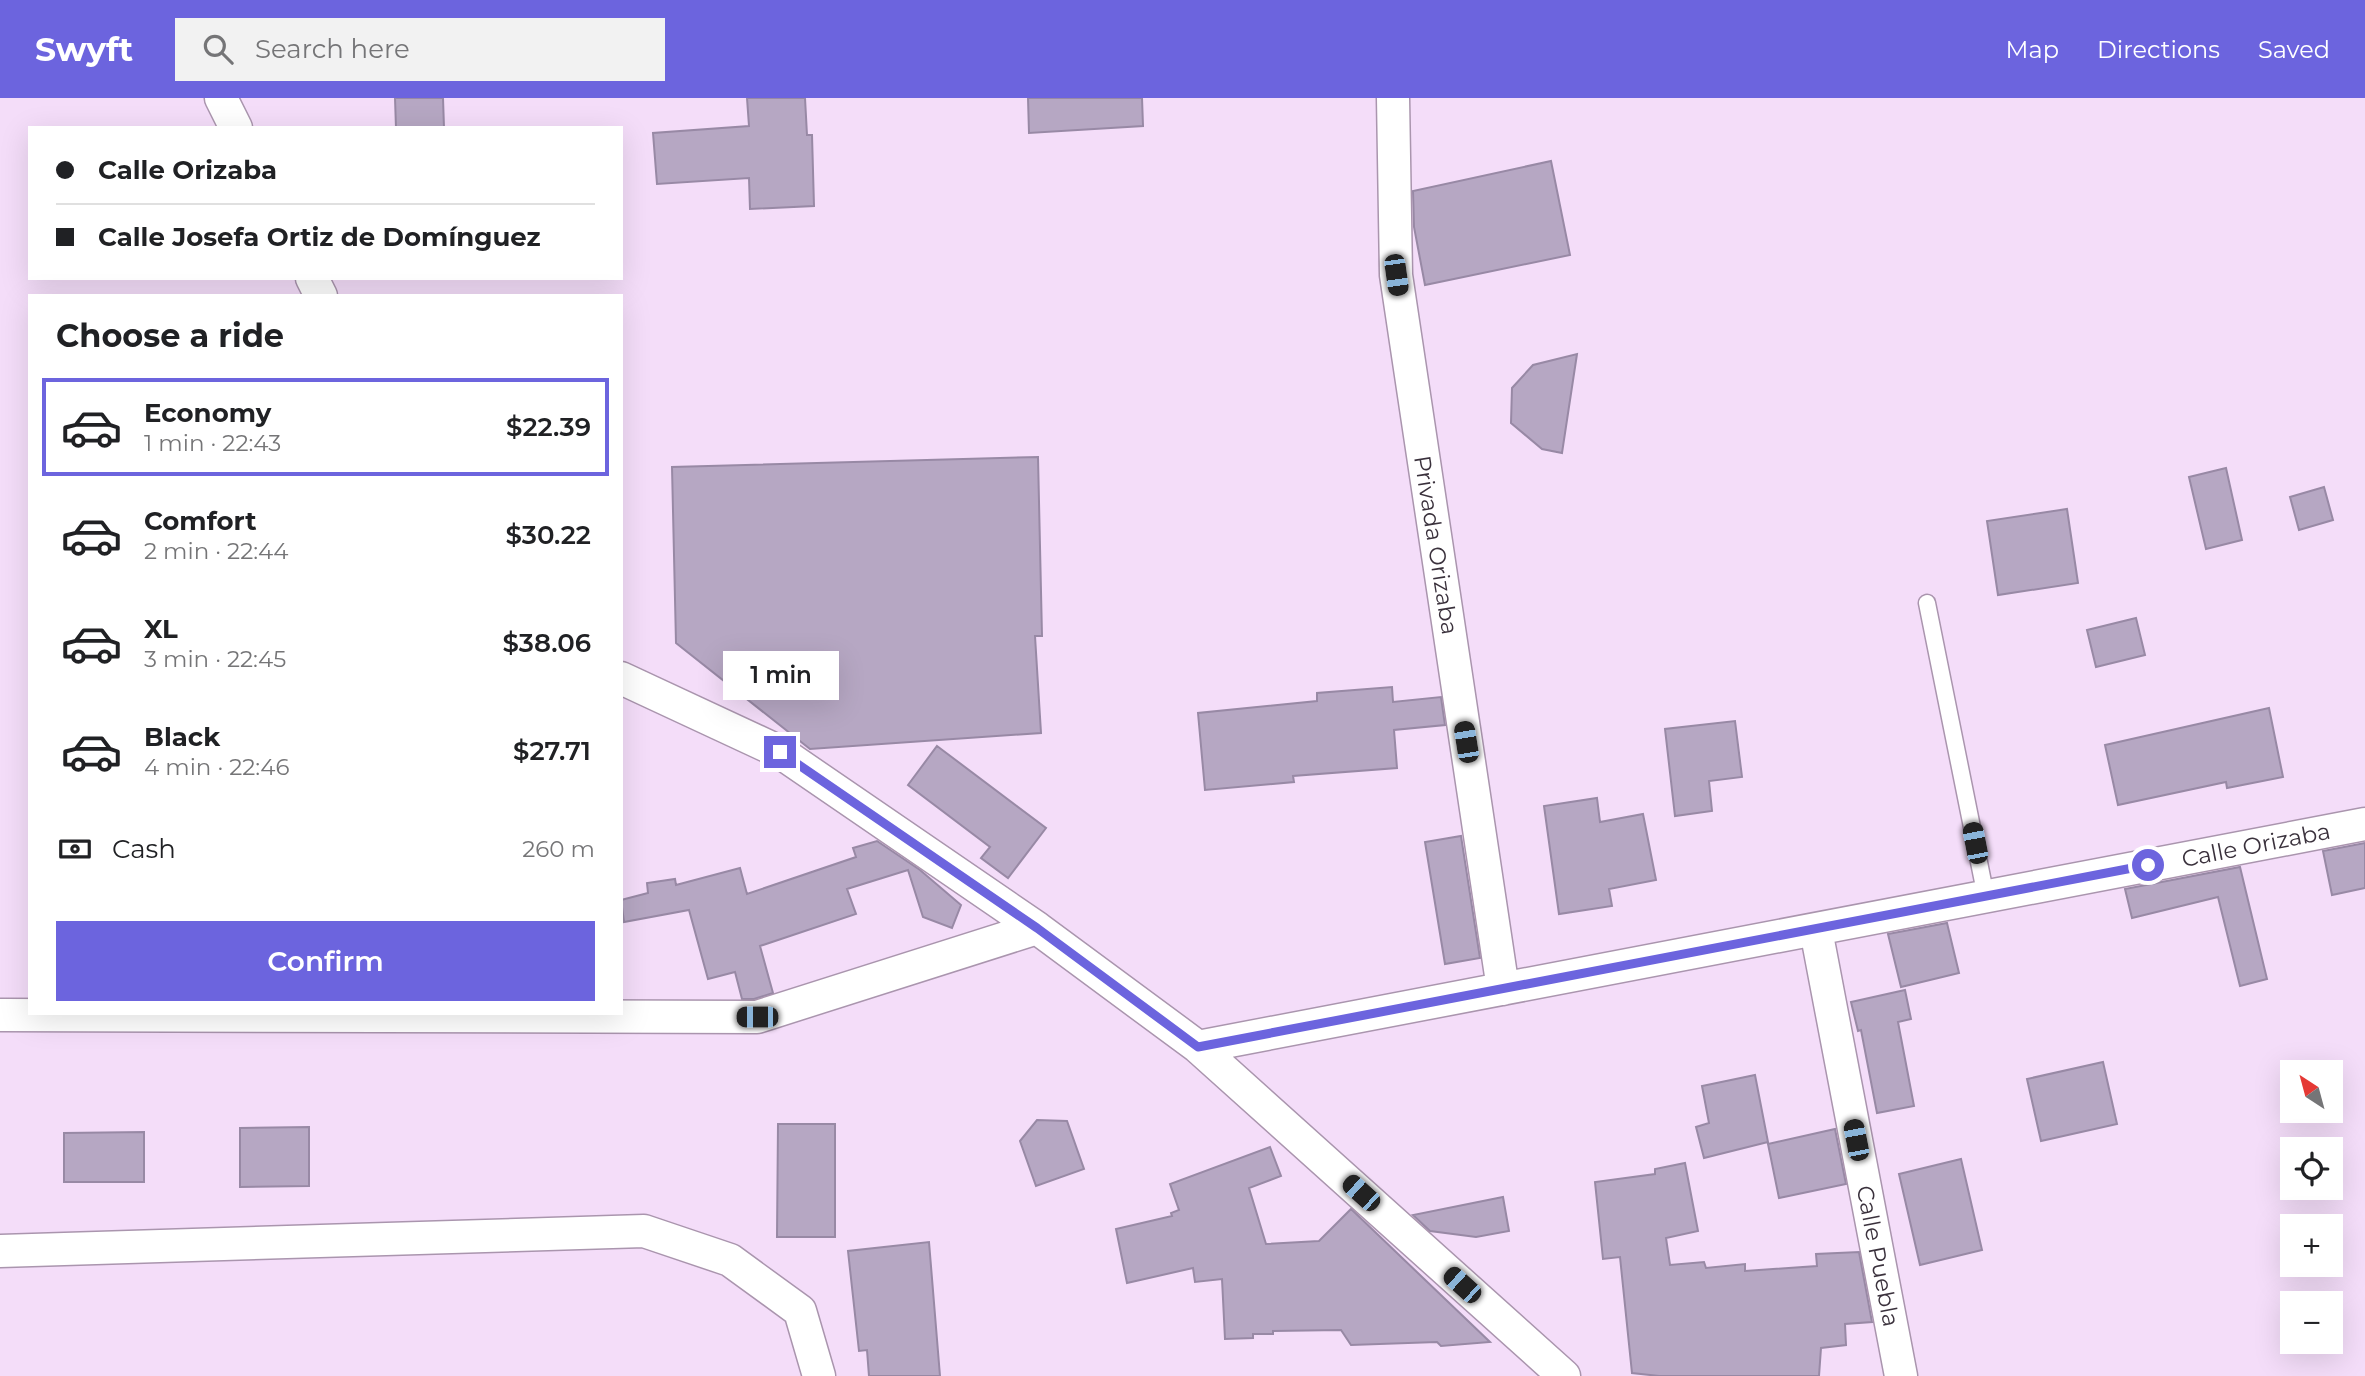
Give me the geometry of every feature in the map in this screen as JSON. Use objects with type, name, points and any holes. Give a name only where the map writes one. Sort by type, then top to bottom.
[{"type":"street","points":[[221,98],[235,126]]},
{"type":"street","name":"Privada Orizaba","points":[[1393,98],[1396,275],[1503,989]]},
{"type":"street","points":[[623,679],[780,752],[1037,928],[1198,1047],[1564,1376]]},
{"type":"street","name":"Calle Orizaba","points":[[1198,1047],[2365,824]]},
{"type":"street","points":[[252,1015],[757,1017],[1037,928]]},
{"type":"street","name":"Calle Puebla","points":[[1816,930],[1901,1376]]},
{"type":"street","points":[[0,1014],[28,1014]]},
{"type":"street","points":[[0,1251],[644,1231],[730,1260],[800,1311],[819,1376]]},
{"type":"lane","points":[[1927,603],[1986,897]]},
{"type":"building","points":[[395,98],[443,98],[444,126],[396,126]]},
{"type":"building","points":[[747,98],[805,98],[807,135],[812,135],[814,206],[750,209],[749,178],[657,184],[653,133],[749,126]]},
{"type":"building","points":[[1028,98],[1142,98],[1143,126],[1029,133]]},
{"type":"building","points":[[1551,161],[1570,255],[1425,285],[1414,227],[1413,191]]},
{"type":"building","points":[[1577,354],[1562,453],[1542,449],[1511,423],[1512,388],[1533,365]]},
{"type":"building","points":[[1038,457],[1042,636],[1035,636],[1041,733],[810,749],[676,643],[672,467]]},
{"type":"building","points":[[2226,468],[2242,540],[2206,549],[2189,477]]},
{"type":"building","points":[[2324,487],[2333,520],[2299,530],[2290,497]]},
{"type":"building","points":[[2067,509],[2078,583],[1998,595],[1987,521]]},
{"type":"building","points":[[2136,618],[2145,655],[2096,667],[2087,630]]},
{"type":"building","points":[[1392,687],[1393,702],[1441,697],[1445,725],[1394,730],[1397,768],[1293,776],[1294,782],[1205,790],[1198,713],[1317,701],[1317,693]]},
{"type":"building","points":[[2269,708],[2283,777],[2227,788],[2226,782],[2118,805],[2105,745]]},
{"type":"building","points":[[1735,721],[1742,777],[1709,781],[1712,811],[1675,816],[1665,729]]},
{"type":"building","points":[[937,746],[1046,828],[1008,878],[981,858],[990,847],[908,785]]},
{"type":"building","points":[[1597,798],[1600,822],[1643,814],[1656,880],[1609,889],[1612,906],[1559,914],[1544,806]]},
{"type":"building","points":[[1461,836],[1480,958],[1445,964],[1425,842]]},
{"type":"building","points":[[877,841],[920,870],[961,905],[952,928],[923,917],[908,870],[847,889],[856,914],[760,946],[773,993],[754,999],[742,999],[735,972],[708,979],[689,910],[624,922],[623,899],[648,893],[647,883],[675,879],[676,885],[740,868],[747,894],[856,857],[853,848]]},
{"type":"building","points":[[2365,843],[2365,888],[2332,895],[2323,851]]},
{"type":"building","points":[[2240,867],[2267,979],[2240,986],[2218,897],[2132,918],[2125,889]]},
{"type":"building","points":[[1947,923],[1959,973],[1901,987],[1888,934]]},
{"type":"building","points":[[1905,990],[1911,1019],[1898,1022],[1914,1106],[1877,1113],[1861,1030],[1858,1031],[1851,1002]]},
{"type":"building","points":[[2103,1062],[2117,1124],[2041,1141],[2027,1079]]},
{"type":"building","points":[[1755,1075],[1768,1142],[1704,1158],[1696,1127],[1709,1123],[1702,1086]]},
{"type":"building","points":[[1037,1120],[1067,1121],[1084,1169],[1036,1186],[1020,1141]]},
{"type":"building","points":[[778,1124],[835,1124],[835,1237],[777,1237]]},
{"type":"building","points":[[309,1127],[309,1186],[240,1187],[240,1128]]},
{"type":"building","points":[[1835,1129],[1846,1184],[1779,1198],[1768,1144]]},
{"type":"building","points":[[144,1132],[144,1182],[64,1182],[64,1133]]},
{"type":"building","points":[[1270,1147],[1281,1176],[1249,1188],[1266,1244],[1319,1241],[1351,1209],[1490,1342],[1441,1346],[1437,1342],[1351,1345],[1341,1330],[1273,1331],[1273,1334],[1253,1334],[1253,1338],[1225,1339],[1222,1279],[1195,1282],[1193,1268],[1127,1283],[1116,1229],[1172,1216],[1171,1213],[1179,1210],[1170,1184]]},
{"type":"building","points":[[1961,1159],[1982,1250],[1920,1265],[1899,1174]]},
{"type":"building","points":[[1685,1163],[1698,1231],[1666,1238],[1670,1265],[1704,1262],[1706,1268],[1745,1264],[1745,1271],[1817,1266],[1816,1254],[1859,1252],[1872,1322],[1845,1324],[1846,1345],[1821,1348],[1819,1376],[1659,1376],[1632,1373],[1620,1257],[1603,1259],[1595,1182],[1655,1174],[1655,1169]]},
{"type":"building","points":[[1503,1197],[1509,1231],[1476,1237],[1430,1231],[1413,1215]]},
{"type":"building","points":[[929,1242],[940,1376],[869,1376],[867,1350],[859,1351],[848,1251]]},
{"type":"route","points":[[780,752],[1037,928],[1198,1047],[2148,865]]}]
